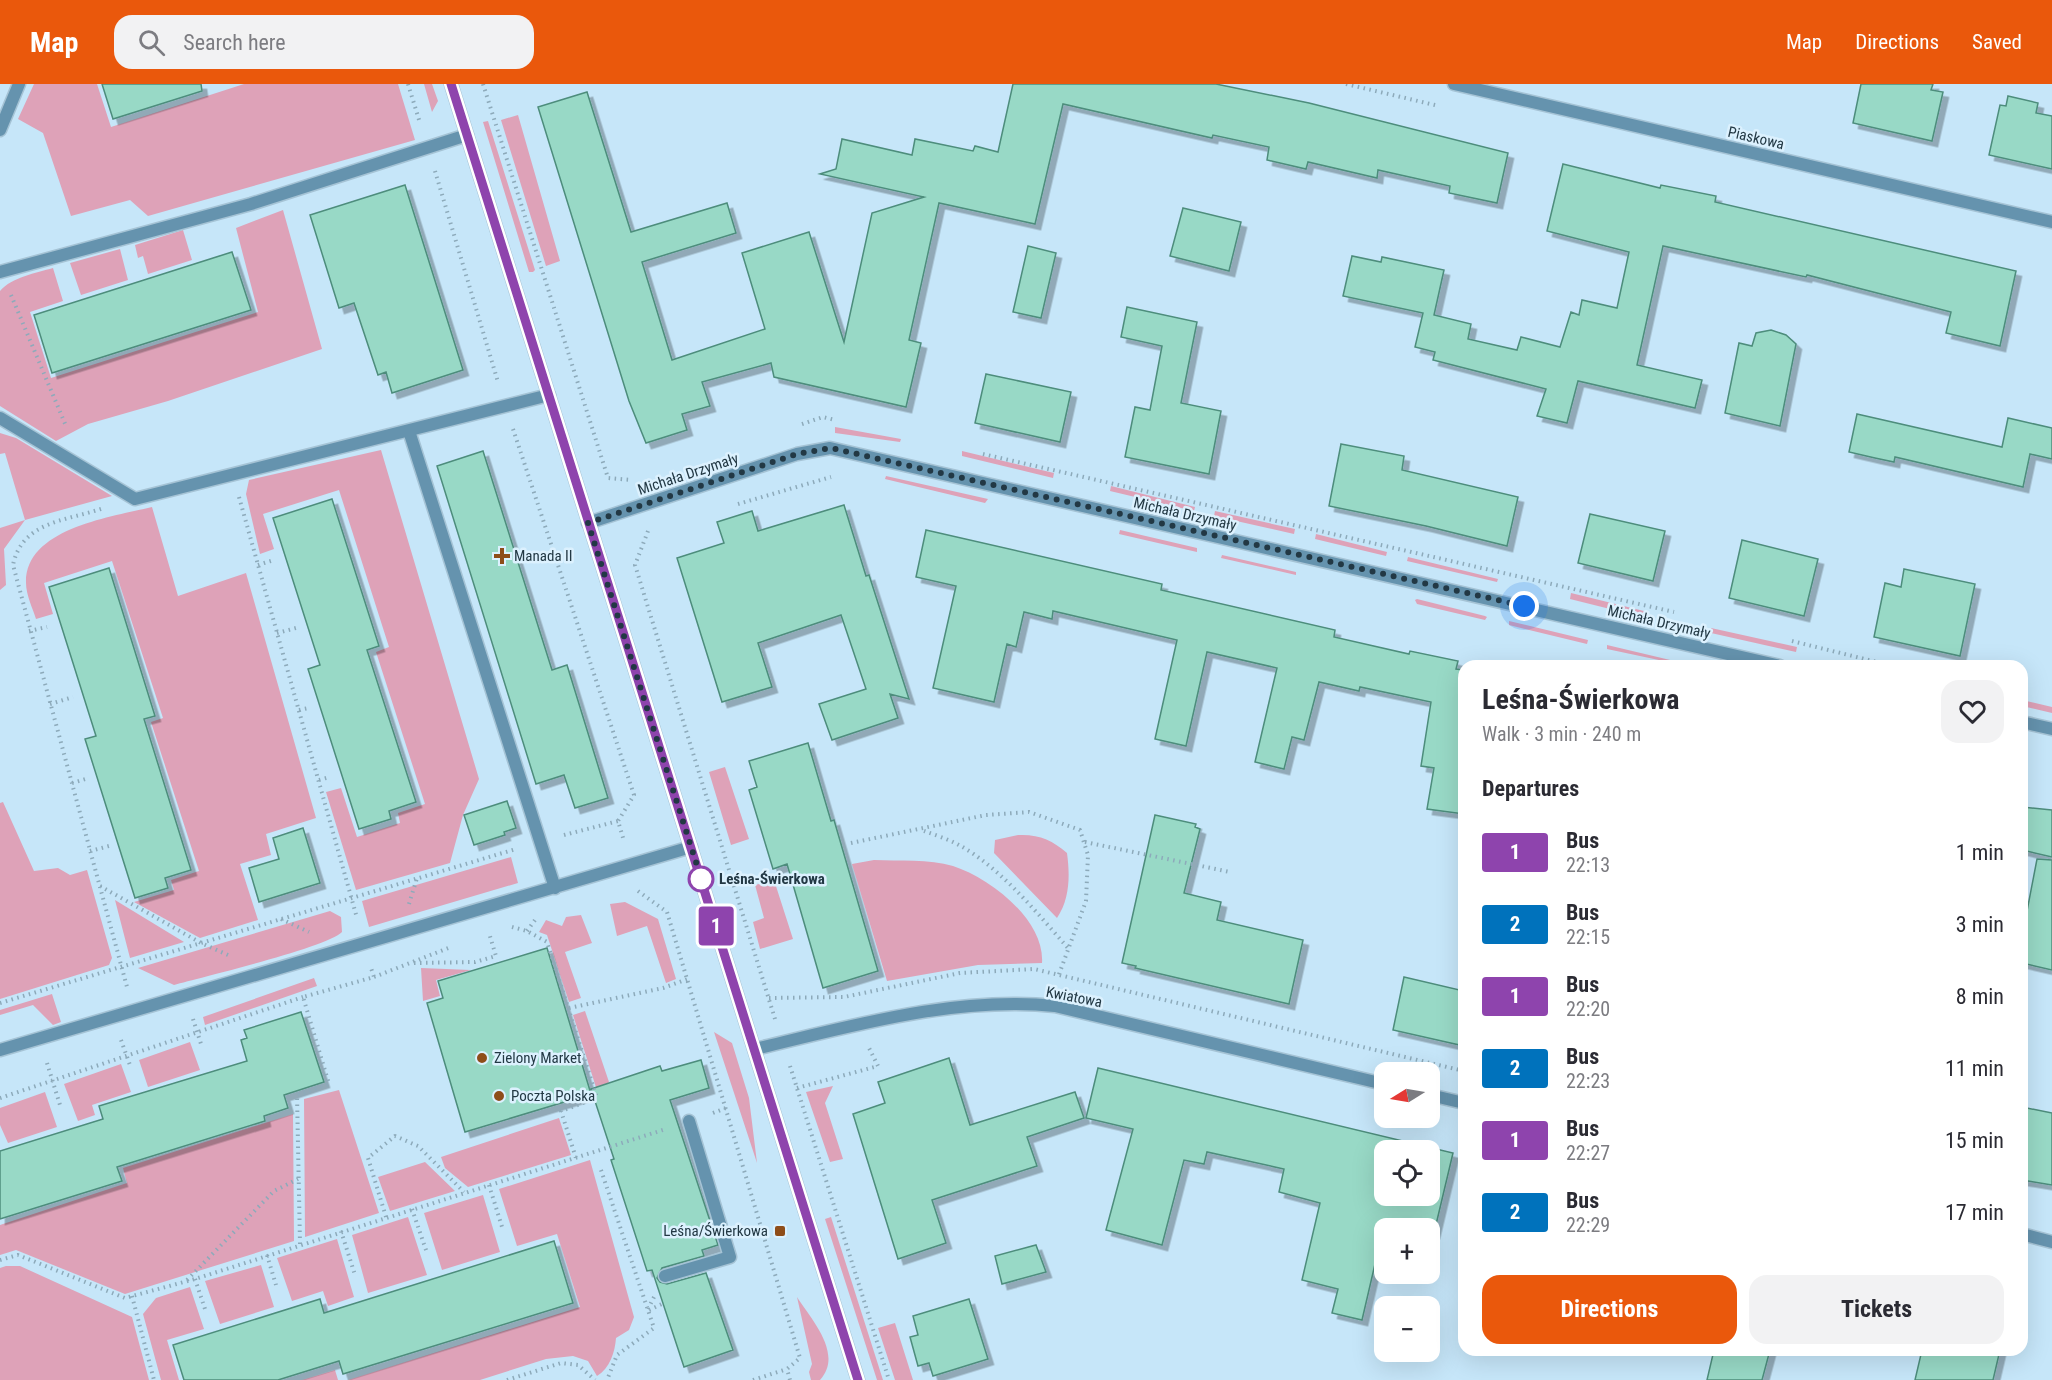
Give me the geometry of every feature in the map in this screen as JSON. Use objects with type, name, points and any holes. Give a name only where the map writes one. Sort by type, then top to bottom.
[{"type":"street","points":[[0,130],[19,84]]},
{"type":"street","points":[[451,84],[858,1380]]},
{"type":"street","name":"Piaskowa","points":[[1454,84],[2052,222]]},
{"type":"street","points":[[2,272],[251,204],[467,135]]},
{"type":"street","points":[[0,418],[135,499],[233,477],[549,395]]},
{"type":"street","points":[[409,431],[555,888]]},
{"type":"street","name":"Michała Drzymały","points":[[588,523],[797,454],[831,448],[1754,660]]},
{"type":"street","points":[[2028,723],[2052,729]]},
{"type":"street","points":[[0,1050],[691,848]]},
{"type":"street","name":"Kwiatowa","points":[[755,1049],[895,1018],[975,1005],[1016,1002],[1054,1006],[1374,1082]]},
{"type":"street","points":[[1440,1097],[1458,1102]]},
{"type":"street","points":[[665,1276],[730,1257],[689,1122]]},
{"type":"street","points":[[2028,1236],[2052,1242]]},
{"type":"path","points":[[0,1003],[352,897],[618,821],[634,795],[505,405],[408,84]]},
{"type":"path","points":[[2,272],[84,469]]},
{"type":"path","points":[[729,506],[843,474]]},
{"type":"path","points":[[233,477],[352,897],[363,944],[374,976]]},
{"type":"path","points":[[133,1011],[13,565],[16,550],[25,536],[42,527],[135,499]]},
{"type":"path","points":[[258,565],[274,560]]},
{"type":"path","points":[[30,631],[47,627]]},
{"type":"path","points":[[277,633],[296,628]]},
{"type":"path","points":[[50,704],[73,697]]},
{"type":"path","points":[[299,710],[309,708]]},
{"type":"path","points":[[319,780],[330,777]]},
{"type":"path","points":[[72,783],[89,778]]},
{"type":"path","points":[[851,843],[986,815],[1029,812],[1080,830],[1089,855],[1086,901],[1058,975],[1054,1006]]},
{"type":"path","points":[[618,821],[624,844]]},
{"type":"path","points":[[922,830],[958,845],[988,866],[1036,912],[1068,948]]},
{"type":"path","points":[[1085,843],[1230,872]]},
{"type":"path","points":[[90,851],[109,846]]},
{"type":"path","points":[[100,886],[201,943]]},
{"type":"path","points":[[637,890],[668,912],[800,1358],[787,1369],[753,1380]]},
{"type":"path","points":[[503,928],[509,926],[527,931],[547,942],[597,1098],[561,1111],[576,1158]]},
{"type":"path","points":[[479,937],[497,930]]},
{"type":"path","points":[[410,963],[475,962],[496,956],[489,933]]},
{"type":"path","points":[[0,1098],[303,997],[374,976],[459,944]]},
{"type":"path","points":[[568,1008],[663,988],[688,979]]},
{"type":"path","points":[[300,1244],[297,1095],[329,1084],[303,997]]},
{"type":"path","points":[[769,998],[889,1380]]},
{"type":"path","points":[[38,1039],[60,1105]]},
{"type":"path","points":[[0,1260],[18,1255],[125,1298],[195,1279],[340,1231],[689,1122],[726,1108]]},
{"type":"path","points":[[386,1217],[368,1158],[395,1136],[418,1146],[464,1192]]},
{"type":"path","points":[[601,1170],[654,1328],[617,1355],[607,1380]]},
{"type":"path","points":[[187,1281],[274,1191],[299,1179]]},
{"type":"path","points":[[489,1185],[502,1230]]},
{"type":"path","points":[[412,1209],[427,1253]]},
{"type":"path","points":[[340,1231],[355,1275]]},
{"type":"path","points":[[267,1255],[276,1285]]},
{"type":"path","points":[[195,1279],[204,1309]]},
{"type":"path","points":[[132,1296],[154,1380]]},
{"type":"path","points":[[507,1380],[561,1363],[578,1365],[595,1380]]},
{"type":"path","points":[[787,1369],[790,1380]]},
{"type":"shaded area","points":[[34,84],[97,84],[111,127],[244,84],[398,84],[415,140],[148,216],[130,200],[71,216],[43,133],[18,119]]},
{"type":"shaded area","points":[[424,84],[432,84],[438,101],[432,112]]},
{"type":"shaded area","points":[[518,115],[560,261],[546,266],[501,120]]},
{"type":"shaded area","points":[[488,121],[535,270],[533,272],[529,272],[483,122]]},
{"type":"shaded area","points":[[283,210],[322,349],[168,401],[88,424],[56,441],[0,406],[0,291],[5,286],[25,276],[53,268],[63,301],[30,312],[51,378],[258,312],[236,228]]},
{"type":"shaded area","points":[[183,230],[192,260],[148,274],[143,256],[138,258],[135,245]]},
{"type":"shaded area","points":[[120,249],[128,280],[81,295],[70,263]]},
{"type":"shaded area","points":[[835,427],[901,439],[900,442],[835,433]]},
{"type":"shaded area","points":[[0,433],[16,438],[112,496],[25,520],[5,453],[0,454]]},
{"type":"shaded area","points":[[381,450],[479,779],[463,815],[450,863],[356,890],[326,792],[341,788],[357,837],[400,823],[398,813],[425,804],[376,652],[389,647],[339,490],[263,514],[274,549],[260,554],[246,494],[249,480]]},
{"type":"shaded area","points":[[962,451],[1054,473],[1053,478],[962,456]]},
{"type":"shaded area","points":[[886,476],[988,499],[985,503],[885,479]]},
{"type":"shaded area","points":[[1111,486],[1195,507],[1194,511],[1110,491]]},
{"type":"shaded area","points":[[152,507],[178,596],[246,573],[316,818],[266,834],[271,855],[240,864],[258,920],[200,938],[134,902],[174,890],[171,880],[199,871],[151,722],[163,718],[112,561],[44,583],[53,614],[36,619],[26,588],[29,564],[40,549],[55,537],[94,521]]},
{"type":"shaded area","points":[[1215,511],[1295,529],[1294,534],[1214,516]]},
{"type":"shaded area","points":[[25,520],[4,549],[6,585],[0,590],[0,528]]},
{"type":"shaded area","points":[[1120,530],[1197,548],[1197,552],[1119,534]]},
{"type":"shaded area","points":[[1316,534],[1387,552],[1386,556],[1315,539]]},
{"type":"shaded area","points":[[1222,555],[1296,572],[1296,575],[1221,558]]},
{"type":"shaded area","points":[[1408,557],[1498,579],[1497,582],[1407,561]]},
{"type":"shaded area","points":[[1571,593],[1648,612],[1646,618],[1570,599]]},
{"type":"shaded area","points":[[1415,600],[1487,617],[1485,620],[1417,604]]},
{"type":"shaded area","points":[[1509,621],[1588,640],[1587,644],[1509,625]]},
{"type":"shaded area","points":[[1711,628],[1797,647],[1796,652],[1711,633]]},
{"type":"shaded area","points":[[1607,645],[1670,660],[1659,660],[1607,649]]},
{"type":"shaded area","points":[[2028,701],[2052,707],[2052,713],[2028,707]]},
{"type":"shaded area","points":[[725,767],[749,839],[731,845],[709,772]]},
{"type":"shaded area","points":[[3,802],[34,871],[58,868],[70,875],[87,870],[112,958],[109,965],[0,999],[0,803]]},
{"type":"shaded area","points":[[1018,835],[1045,839],[1067,853],[1068,887],[1057,918],[994,853],[995,840]]},
{"type":"shaded area","points":[[511,857],[518,883],[369,927],[362,901]]},
{"type":"shaded area","points":[[874,860],[924,861],[944,864],[983,880],[1013,903],[1035,931],[1041,947],[1042,963],[978,965],[887,981],[852,864]]},
{"type":"shaded area","points":[[774,880],[793,939],[760,949],[753,922],[764,918],[755,885]]},
{"type":"shaded area","points":[[115,900],[184,942],[130,958]]},
{"type":"shaded area","points":[[625,902],[658,919],[676,979],[666,983],[647,926],[617,936],[610,904]]},
{"type":"shaded area","points":[[330,911],[341,917],[342,932],[332,938],[290,953],[174,985],[138,968]]},
{"type":"shaded area","points":[[581,915],[592,943],[565,952],[581,998],[569,1002],[547,935],[539,932],[546,920],[562,926],[566,917]]},
{"type":"shaded area","points":[[421,968],[471,970],[436,980],[440,996],[423,1001]]},
{"type":"shaded area","points":[[314,978],[317,986],[205,1025],[203,1017]]},
{"type":"shaded area","points":[[52,994],[61,1022],[53,1025],[33,1005],[0,1015],[0,1010]]},
{"type":"shaded area","points":[[585,1011],[609,1082],[605,1085],[601,1103],[573,1015]]},
{"type":"shaded area","points":[[714,1032],[732,1043],[749,1098],[757,1163]]},
{"type":"shaded area","points":[[190,1042],[200,1070],[148,1087],[139,1060]]},
{"type":"shaded area","points":[[121,1064],[131,1092],[92,1105],[95,1115],[78,1121],[64,1084]]},
{"type":"shaded area","points":[[833,1086],[825,1103],[843,1159],[830,1162],[806,1092]]},
{"type":"shaded area","points":[[339,1090],[379,1213],[305,1237],[304,1099]]},
{"type":"shaded area","points":[[45,1092],[57,1127],[8,1143],[0,1125],[0,1108]]},
{"type":"shaded area","points":[[293,1114],[294,1241],[125,1294],[16,1250],[0,1255],[0,1225],[127,1183],[123,1168]]},
{"type":"shaded area","points":[[559,1118],[571,1155],[468,1187],[445,1168],[441,1157]]},
{"type":"shaded area","points":[[590,1160],[634,1317],[629,1330],[616,1338],[611,1359],[602,1373],[597,1376],[588,1361],[573,1356],[546,1359],[480,1380],[348,1380],[580,1307],[557,1234],[517,1246],[499,1189]]},
{"type":"shaded area","points":[[425,1162],[455,1191],[390,1211],[378,1177]]},
{"type":"shaded area","points":[[483,1195],[500,1252],[442,1270],[424,1213]]},
{"type":"shaded area","points":[[408,1217],[427,1275],[368,1293],[352,1235]]},
{"type":"shaded area","points":[[831,1217],[883,1380],[877,1380],[825,1219]]},
{"type":"shaded area","points":[[337,1239],[354,1297],[328,1306],[323,1291],[292,1301],[277,1258]]},
{"type":"shaded area","points":[[261,1265],[274,1307],[220,1324],[205,1281]]},
{"type":"shaded area","points":[[20,1266],[132,1317],[149,1380],[0,1380],[0,1268]]},
{"type":"shaded area","points":[[190,1287],[204,1329],[167,1340],[179,1380],[161,1380],[143,1314],[156,1298]]},
{"type":"shaded area","points":[[797,1297],[817,1326],[827,1348],[826,1370],[820,1380],[811,1380],[809,1372],[812,1364]]},
{"type":"shaded area","points":[[895,1323],[913,1380],[895,1380],[878,1328]]},
{"type":"shaded area","points":[[335,1370],[338,1380],[302,1380]]},
{"type":"building","points":[[102,84],[201,84],[202,91],[113,119]]},
{"type":"building","points":[[1013,84],[1216,84],[1309,103],[1508,153],[1497,203],[1449,193],[1450,186],[1378,170],[1377,178],[1308,162],[1306,169],[1267,160],[1269,147],[1213,135],[1212,138],[1063,104],[1035,224],[939,203],[909,340],[921,343],[906,407],[774,377],[771,363],[702,382],[710,406],[682,414],[687,430],[646,443],[629,401],[538,107],[587,92],[631,232],[727,203],[736,233],[642,262],[672,360],[765,329],[742,253],[809,232],[844,342],[872,213],[924,197],[820,174],[836,169],[842,139],[912,155],[915,139],[973,151],[975,146],[998,152]]},
{"type":"building","points":[[1861,84],[1933,84],[1931,90],[1943,92],[1932,141],[1853,123]]},
{"type":"building","points":[[2008,96],[2038,103],[2036,113],[2052,116],[2052,169],[1989,155],[2000,105],[2006,106]]},
{"type":"building","points":[[1563,164],[1660,188],[1661,185],[1716,196],[1715,202],[2016,271],[2000,346],[1946,333],[1951,312],[1807,275],[1806,277],[1663,246],[1637,365],[1702,380],[1695,408],[1578,381],[1567,423],[1537,416],[1546,389],[1433,360],[1435,352],[1415,347],[1423,313],[1343,296],[1352,256],[1381,262],[1382,257],[1444,270],[1434,315],[1471,324],[1468,339],[1517,350],[1521,337],[1560,347],[1571,312],[1579,315],[1582,300],[1617,308],[1629,252],[1547,231]]},
{"type":"building","points":[[405,185],[463,370],[392,393],[386,372],[378,375],[354,303],[339,308],[310,215]]},
{"type":"building","points":[[1183,208],[1241,222],[1229,271],[1170,256]]},
{"type":"building","points":[[1028,246],[1056,253],[1041,318],[1013,312]]},
{"type":"building","points":[[232,252],[251,310],[52,373],[34,315]]},
{"type":"building","points":[[1127,307],[1197,322],[1181,403],[1221,411],[1209,474],[1125,457],[1135,407],[1150,410],[1162,346],[1121,337]]},
{"type":"building","points":[[1771,330],[1786,335],[1796,344],[1780,426],[1725,413],[1739,343],[1752,346],[1756,333]]},
{"type":"building","points":[[986,374],[1071,392],[1060,442],[975,423]]},
{"type":"building","points":[[1857,414],[2002,447],[2008,418],[2052,428],[2052,459],[2030,454],[2023,487],[1895,457],[1894,462],[1849,452]]},
{"type":"building","points":[[1341,444],[1404,456],[1402,470],[1518,497],[1507,546],[1329,506]]},
{"type":"building","points":[[483,451],[552,670],[567,665],[608,798],[575,808],[564,775],[536,784],[437,466]]},
{"type":"building","points":[[332,499],[379,646],[367,650],[416,802],[389,811],[391,819],[359,829],[308,669],[320,665],[273,518]]},
{"type":"building","points":[[844,505],[909,699],[890,694],[898,718],[832,740],[819,704],[866,689],[841,615],[758,643],[772,687],[722,702],[677,558],[724,543],[717,522],[752,511],[758,531]]},
{"type":"building","points":[[1590,514],[1665,531],[1653,581],[1578,563]]},
{"type":"building","points":[[926,530],[1162,584],[1161,590],[1335,630],[1334,637],[1409,654],[1410,651],[1458,661],[1456,669],[1458,669],[1458,813],[1427,809],[1434,768],[1421,766],[1431,702],[1360,687],[1359,691],[1319,682],[1304,740],[1292,737],[1284,769],[1255,762],[1277,668],[1207,652],[1186,746],[1155,739],[1177,640],[1053,611],[1052,619],[1024,612],[1016,647],[1007,644],[994,702],[933,688],[956,586],[916,577]]},
{"type":"building","points":[[1742,540],[1818,559],[1804,616],[1729,598]]},
{"type":"building","points":[[109,568],[155,716],[144,719],[191,870],[165,878],[168,888],[135,898],[85,739],[96,736],[49,587]]},
{"type":"building","points":[[1904,569],[1975,584],[1960,656],[1874,637],[1885,583],[1901,587]]},
{"type":"building","points":[[808,743],[831,821],[834,820],[878,971],[823,988],[787,864],[773,869],[749,790],[757,787],[749,761]]},
{"type":"building","points":[[507,801],[516,828],[504,832],[505,835],[474,845],[464,815]]},
{"type":"building","points":[[2028,808],[2052,810],[2052,857],[2028,851]]},
{"type":"building","points":[[1155,815],[1196,824],[1195,827],[1200,829],[1184,893],[1221,902],[1217,920],[1303,940],[1289,1004],[1122,963]]},
{"type":"building","points":[[303,828],[320,883],[259,902],[249,868],[279,859],[273,838]]},
{"type":"building","points":[[2037,859],[2052,860],[2052,970],[2028,964],[2028,906]]},
{"type":"building","points":[[547,948],[591,1094],[465,1132],[427,1003],[443,998],[438,981]]},
{"type":"building","points":[[1404,977],[1458,990],[1458,1045],[1393,1030]]},
{"type":"building","points":[[301,1012],[324,1082],[284,1095],[288,1108],[264,1116],[265,1121],[117,1167],[122,1181],[0,1219],[0,1151],[103,1119],[99,1106],[247,1061],[241,1040],[247,1038],[244,1030]]},
{"type":"building","points":[[949,1058],[970,1125],[1075,1092],[1084,1118],[1027,1137],[1037,1166],[932,1200],[946,1243],[898,1259],[853,1114],[885,1103],[878,1082]]},
{"type":"building","points":[[701,1060],[709,1088],[670,1100],[718,1245],[702,1250],[704,1256],[662,1268],[657,1278],[660,1282],[667,1284],[706,1273],[733,1350],[684,1367],[652,1270],[647,1271],[591,1089],[660,1066],[662,1071]]},
{"type":"building","points":[[1098,1068],[1399,1140],[1374,1140],[1374,1206],[1440,1206],[1440,1150],[1453,1153],[1438,1218],[1374,1218],[1374,1268],[1362,1320],[1332,1313],[1338,1289],[1302,1280],[1320,1203],[1279,1192],[1284,1169],[1207,1152],[1204,1164],[1184,1160],[1162,1245],[1106,1230],[1133,1129],[1086,1118]]},
{"type":"building","points":[[2028,1108],[2052,1113],[2052,1185],[2028,1181]]},
{"type":"building","points":[[554,1241],[573,1303],[343,1374],[339,1361],[278,1380],[184,1380],[173,1345],[320,1299],[324,1313]]},
{"type":"building","points":[[1036,1245],[1046,1272],[1002,1284],[995,1256]]},
{"type":"building","points":[[969,1299],[988,1359],[933,1376],[929,1363],[918,1366],[910,1337],[918,1335],[913,1316]]},
{"type":"building","points":[[1713,1356],[1768,1356],[1762,1380],[1707,1380]]},
{"type":"building","points":[[1921,1356],[1999,1356],[1993,1380],[1915,1380]]},
{"type":"bus line","name":"1","points":[[451,84],[858,1380]]},
{"type":"place","name":"Manada II","points":[[502,556]]},
{"type":"place","name":"Leśna-Świerkowa","points":[[701,879]]},
{"type":"place","name":"Zielony Market","points":[[482,1058]]},
{"type":"place","name":"Poczta Polska","points":[[499,1096]]},
{"type":"place","name":"Leśna/Świerkowa","points":[[780,1231]]},
{"type":"route","points":[[701,879],[702,881],[588,523],[797,454],[831,448],[1524,606]]}]
